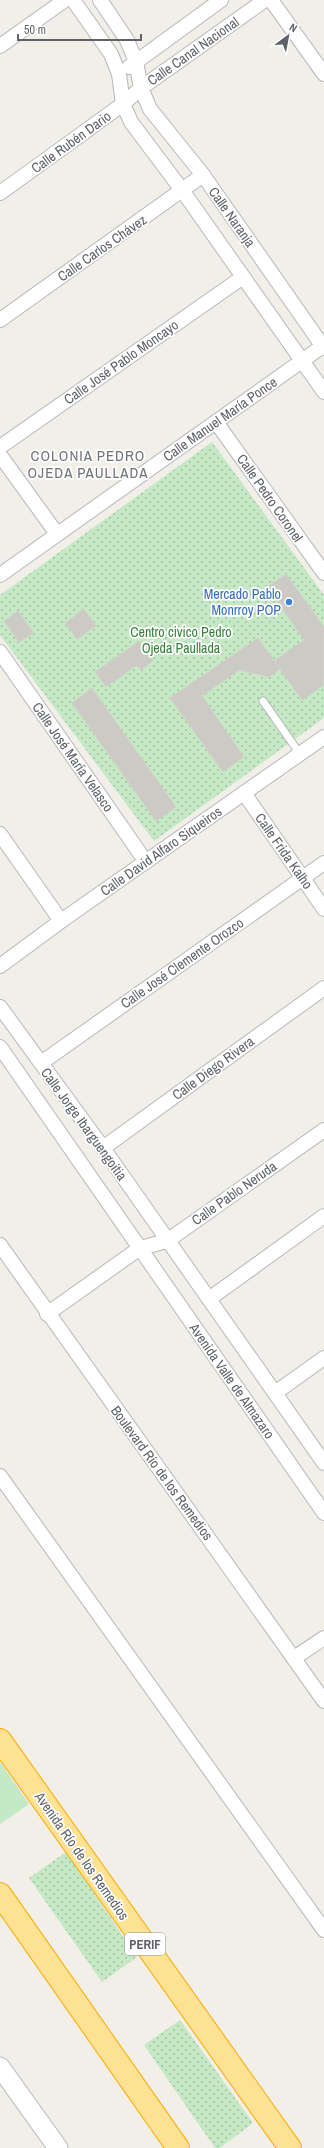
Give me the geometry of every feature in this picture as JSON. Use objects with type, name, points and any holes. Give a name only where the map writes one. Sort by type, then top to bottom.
[{"type":"highway","name":"Avenida Río de los Remedios","points":[[0,1740],[290,2148]]},
{"type":"highway","points":[[0,1894],[178,2148]]},
{"type":"street","points":[[0,46],[65,0]]},
{"type":"street","name":"Calle Naranja","points":[[73,0],[111,54],[119,74],[123,104],[131,122],[182,190],[324,392]]},
{"type":"street","name":"Calle Naranja","points":[[100,0],[127,40],[136,62],[141,88],[150,109],[203,175],[323,347]]},
{"type":"street","points":[[119,74],[221,0]]},
{"type":"street","name":"Calle Canal Nacional","points":[[141,88],[266,0]]},
{"type":"street","points":[[271,0],[324,74]]},
{"type":"street","name":"Calle Rubén Dario","points":[[0,193],[123,104],[141,88]]},
{"type":"street","name":"Calle Carlos Chávez","points":[[0,320],[203,175]]},
{"type":"street","name":"Calle José Pablo Moncayo","points":[[0,447],[243,277]]},
{"type":"street","name":"Calle Manuel María Ponce","points":[[0,575],[323,347]]},
{"type":"street","name":"Calle Pedro Coronel","points":[[216,422],[324,574]]},
{"type":"street","points":[[0,455],[57,534]]},
{"type":"street","name":"Calle José María Velasco","points":[[0,652],[146,862]]},
{"type":"street","name":"Calle David Alfaro Siqueiros","points":[[0,966],[61,921],[324,737]]},
{"type":"street","name":"Calle Frida Kalho","points":[[244,793],[324,909]]},
{"type":"street","points":[[0,834],[61,921]]},
{"type":"street","name":"Calle José Clemente Orozco","points":[[41,1063],[324,862]]},
{"type":"street","name":"Calle Diego Rivera","points":[[102,1148],[324,988]]},
{"type":"street","name":"Calle Jorge Ibarguengoitia","points":[[0,1007],[167,1241]]},
{"type":"street","name":"Calle Jorge Ibarguengoitia","points":[[0,1047],[140,1248]]},
{"type":"street","name":"Calle Pablo Neruda","points":[[140,1248],[167,1241],[324,1130]]},
{"type":"street","points":[[209,1299],[324,1216]]},
{"type":"street","name":"Avenida Valle de Almazaro","points":[[167,1241],[324,1463]]},
{"type":"street","name":"Boulevard Río de los Remedios","points":[[0,1245],[324,1701]]},
{"type":"street","points":[[48,1314],[140,1248]]},
{"type":"street","name":"Avenida Valle de Almazaro","points":[[140,1248],[324,1513]]},
{"type":"street","points":[[275,1393],[324,1358]]},
{"type":"street","points":[[0,1476],[324,1930]]},
{"type":"street","points":[[294,1658],[324,1638]]},
{"type":"street","points":[[0,2067],[58,2148]]},
{"type":"lane","points":[[263,701],[300,754]]},
{"type":"green space","name":"Centro civico Pedro Ojeda Paullada","points":[[212,442],[324,595],[324,718],[154,841],[0,635],[0,595]]},
{"type":"green space","points":[[0,1762],[29,1804],[0,1824]]},
{"type":"green space","points":[[66,1852],[137,1957],[102,1982],[29,1878]]},
{"type":"green space","points":[[180,2020],[253,2123],[220,2148],[215,2148],[144,2045]]},
{"type":"building","points":[[286,574],[324,627],[324,685],[302,700],[274,661],[304,640],[267,587]]},
{"type":"building","points":[[84,609],[96,626],[77,639],[65,623]]},
{"type":"building","points":[[18,611],[34,633],[19,642],[4,621]]},
{"type":"building","points":[[258,638],[280,669],[269,677],[239,670],[202,696],[244,757],[223,772],[170,698]]},
{"type":"building","points":[[139,641],[153,661],[141,670],[137,665],[106,687],[95,672]]},
{"type":"building","points":[[92,688],[176,807],[156,821],[72,703]]},
{"type":"place","name":"Mercado Pablo Monrroy POP","points":[[289,602]]},
{"type":"district","name":"COLONIA PEDRO OJEDA PAULLADA","points":[[88,464]]}]
